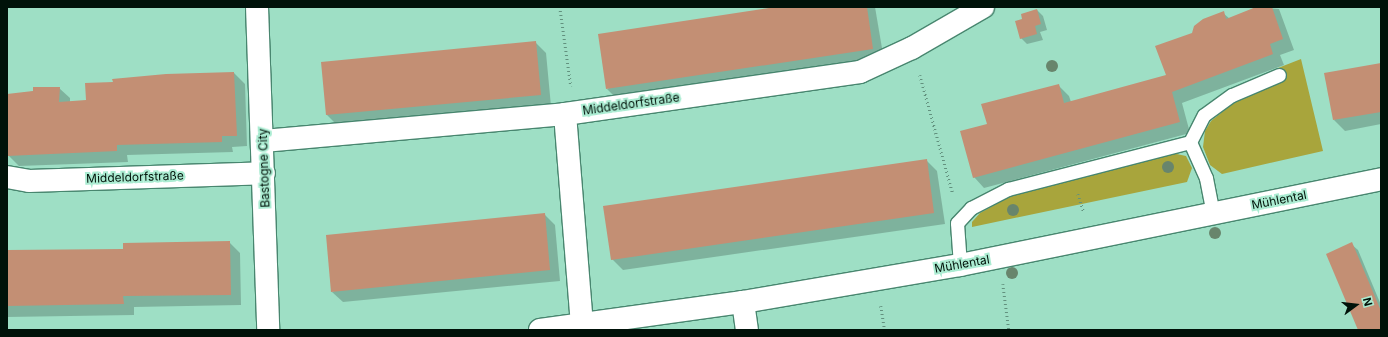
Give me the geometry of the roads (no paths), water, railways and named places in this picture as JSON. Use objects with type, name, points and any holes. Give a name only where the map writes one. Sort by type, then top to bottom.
[{"type":"street","name":"Bastogne City","points":[[257,7],[263,141],[268,330]]},
{"type":"street","name":"Middeldorfstraße","points":[[263,141],[570,113],[860,72],[912,48],[983,7]]},
{"type":"street","points":[[570,113],[582,326]]},
{"type":"street","name":"Middeldorfstraße","points":[[7,177],[29,181],[264,173]]},
{"type":"street","name":"Mühlental","points":[[540,330],[582,326],[744,302],[960,265],[1213,213],[1380,182]]},
{"type":"street","points":[[744,302],[747,330]]},
{"type":"lane","points":[[960,265],[957,223],[971,208],[1008,189],[1190,142],[1204,115],[1232,95],[1280,75]]},
{"type":"lane","points":[[1190,142],[1206,178],[1213,213]]}]
